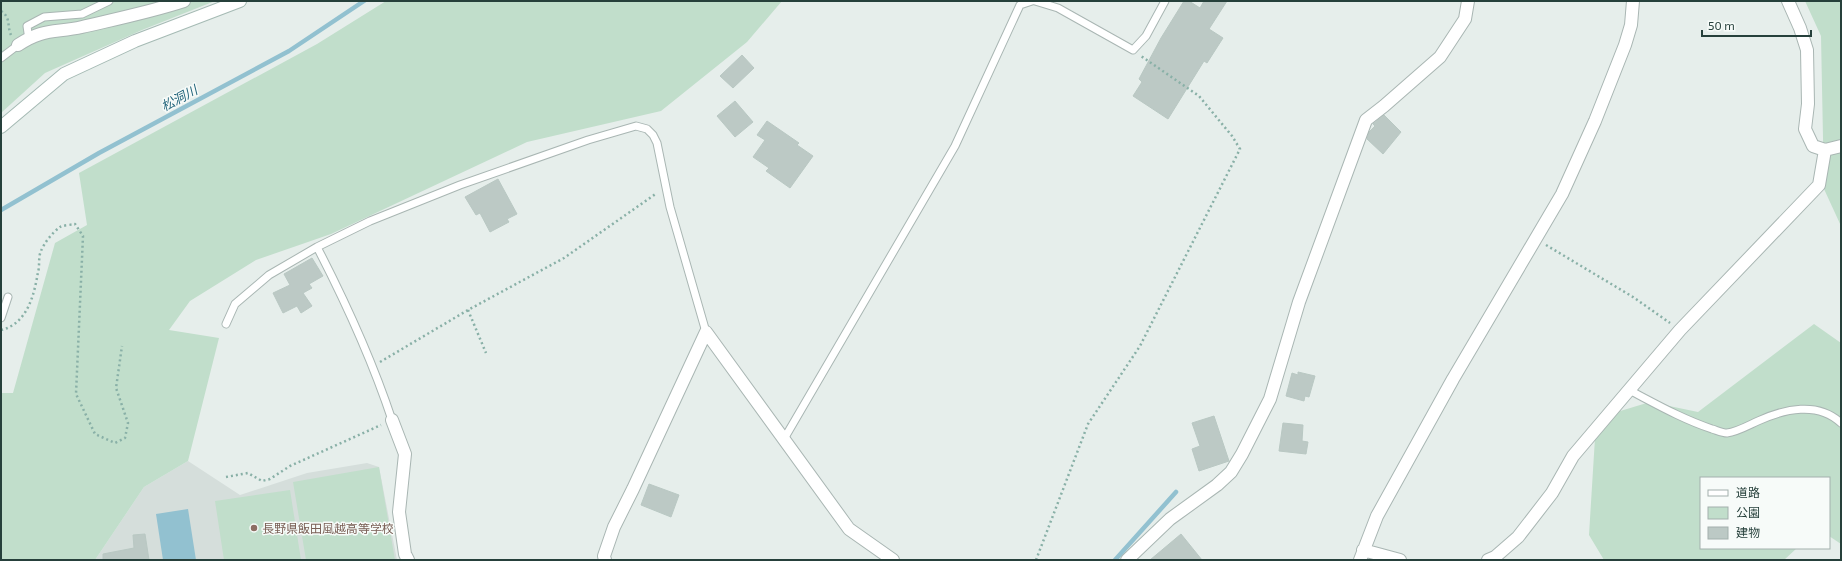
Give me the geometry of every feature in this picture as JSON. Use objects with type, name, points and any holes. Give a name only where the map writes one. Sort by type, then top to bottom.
[{"type":"street","points":[[18,45],[31,37],[46,32],[79,28],[146,13],[184,1]]},
{"type":"street","points":[[1,127],[64,74],[135,41],[240,1]]},
{"type":"street","points":[[1127,560],[1170,519],[1217,486],[1231,472],[1270,399],[1299,302],[1366,120],[1440,57],[1465,19],[1468,1]]},
{"type":"street","points":[[1400,560],[1362,555],[1377,516],[1453,379],[1562,194],[1595,121],[1625,46],[1631,25],[1633,1]]},
{"type":"street","points":[[1788,1],[1800,28],[1807,50],[1808,104],[1805,129],[1813,146],[1825,150],[1841,146]]},
{"type":"street","points":[[1488,560],[1495,557],[1518,537],[1552,493],[1572,456],[1680,330],[1819,184],[1825,150]]},
{"type":"street","points":[[605,560],[604,556],[614,527],[706,332],[849,529],[893,560]]},
{"type":"street","points":[[392,420],[404,454],[400,512],[408,560]]},
{"type":"lane","points":[[31,37],[28,33],[27,26],[44,17],[82,14],[109,1]]},
{"type":"lane","points":[[784,439],[955,146],[1020,5],[1034,1],[1058,8],[1133,50],[1146,36],[1165,1]]},
{"type":"lane","points":[[1,58],[18,45]]},
{"type":"lane","points":[[226,324],[235,304],[269,275],[317,247],[370,221],[460,185],[588,140],[636,126],[647,129],[653,135],[657,143],[670,207],[706,332]]},
{"type":"lane","points":[[317,247],[343,296],[392,420]]},
{"type":"lane","points":[[1,318],[8,297]]},
{"type":"lane","points":[[1629,390],[1688,421],[1726,433],[1771,415],[1795,409],[1814,410],[1833,415],[1841,423]]},
{"type":"path","points":[[1,11],[4,13],[9,22],[10,33],[18,45]]},
{"type":"path","points":[[1036,560],[1036,556],[1088,424],[1140,346],[1240,149],[1232,136],[1199,96],[1133,50]]},
{"type":"path","points":[[372,367],[468,310],[564,258],[654,196],[665,183]]},
{"type":"path","points":[[1,330],[7,329],[20,320],[32,302],[39,272],[40,252],[48,240],[61,227],[75,224],[83,236],[76,394],[95,434],[115,443],[125,438],[128,423],[116,388],[122,346]]},
{"type":"path","points":[[1535,239],[1633,297],[1680,330]]},
{"type":"path","points":[[468,310],[486,353]]},
{"type":"path","points":[[226,477],[248,473],[262,481],[270,479],[290,466],[392,420]]},
{"type":"shaded area","name":"長野県飯田風越高等学校","points":[[188,461],[240,495],[307,473],[367,463],[379,467],[397,560],[95,560],[144,487]]},
{"type":"green space","points":[[1,1],[215,1],[142,30],[45,73],[1,113]]},
{"type":"green space","points":[[386,1],[782,1],[747,42],[661,111],[527,142],[331,234],[256,260],[190,301],[169,330],[219,338],[188,461],[144,487],[95,560],[1,560],[1,393],[13,393],[55,243],[87,225],[79,173],[317,44]]},
{"type":"green space","points":[[1805,1],[1841,1],[1841,226],[1824,189],[1821,36]]},
{"type":"green space","points":[[1814,324],[1841,343],[1841,544],[1830,537],[1830,477],[1700,477],[1700,549],[1796,549],[1784,560],[1604,560],[1589,535],[1595,438],[1617,412],[1650,402],[1698,412]]},
{"type":"green space","points":[[379,467],[395,560],[306,560],[293,482]]},
{"type":"green space","points":[[290,490],[301,560],[224,560],[215,501]]},
{"type":"water","points":[[188,509],[196,560],[163,560],[156,514]]},
{"type":"building","points":[[1184,1],[1189,1],[1200,8],[1204,1],[1227,1],[1209,29],[1223,38],[1207,63],[1204,61],[1168,119],[1133,96],[1142,82],[1139,79],[1161,38]]},
{"type":"building","points":[[742,55],[754,68],[733,88],[720,76]]},
{"type":"building","points":[[735,101],[753,122],[735,137],[717,116]]},
{"type":"building","points":[[1384,115],[1401,132],[1383,154],[1367,139],[1369,132],[1375,126],[1373,124]]},
{"type":"building","points":[[767,121],[799,143],[797,145],[813,156],[790,188],[766,171],[769,168],[753,157],[765,140],[757,135]]},
{"type":"building","points":[[498,179],[517,214],[507,219],[509,222],[490,232],[480,213],[476,215],[465,197]]},
{"type":"building","points":[[312,258],[323,276],[309,284],[312,288],[303,293],[312,306],[301,313],[297,306],[283,313],[273,293],[290,285],[284,274]]},
{"type":"building","points":[[1298,372],[1315,376],[1309,397],[1305,396],[1304,401],[1286,396],[1292,373],[1298,375]]},
{"type":"building","points":[[1214,416],[1229,461],[1199,471],[1192,449],[1200,446],[1192,423]]},
{"type":"building","points":[[1283,423],[1303,425],[1302,441],[1308,442],[1306,454],[1279,451]]},
{"type":"building","points":[[649,484],[679,495],[671,517],[641,505]]},
{"type":"building","points":[[145,534],[149,560],[103,560],[103,554],[134,548],[133,535]]},
{"type":"building","points":[[1181,534],[1202,560],[1150,560]]},
{"type":"waterway","name":"松洞川","points":[[1,210],[99,153],[289,51],[364,1]]},
{"type":"waterway","points":[[1115,560],[1176,492]]},
{"type":"place","name":"長野県飯田風越高等学校","points":[[254,528]]}]
